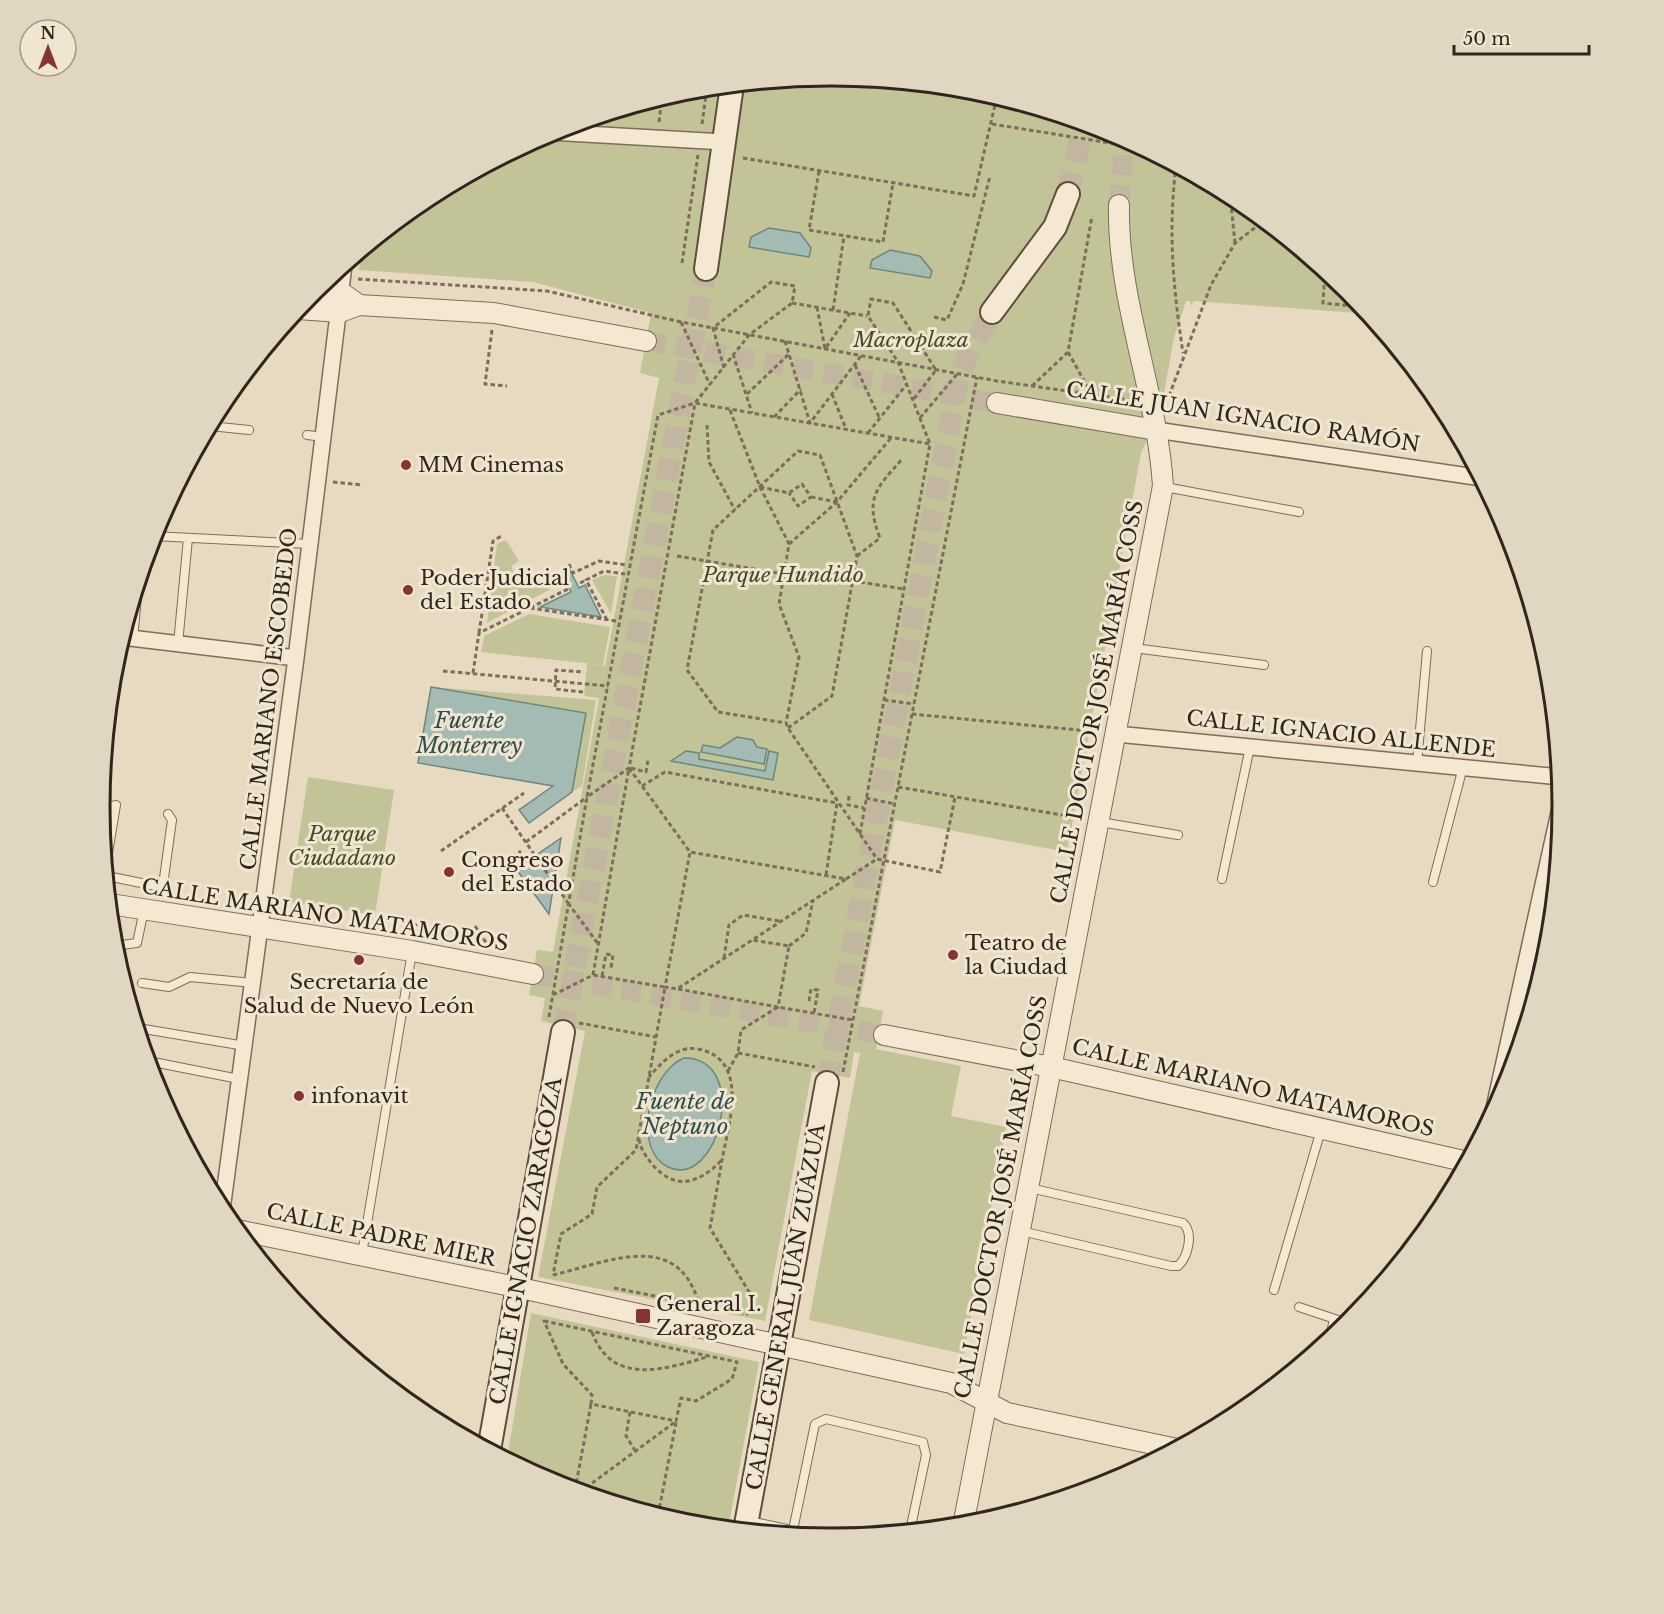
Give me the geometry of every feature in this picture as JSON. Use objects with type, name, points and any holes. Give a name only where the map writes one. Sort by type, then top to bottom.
[{"type":"main road","points":[[706,269],[731,150],[732,93]]},
{"type":"main road","points":[[992,312],[1055,227],[1068,194]]},
{"type":"main road","name":"CALLE IGNACIO ZARAGOZA","points":[[490,1442],[564,1024]]},
{"type":"main road","name":"CALLE GENERAL JUAN ZUAZUA","points":[[746,1523],[826,1074]]},
{"type":"street","points":[[574,133],[657,138],[731,150]]},
{"type":"street","name":"CALLE DOCTOR JOSÉ MARÍA COSS","points":[[965,1516],[985,1400],[1052,1066],[1091,820],[1116,734],[1163,486],[1156,430],[1159,402],[1121,267],[1119,205]]},
{"type":"street","name":"CALLE MARIANO ESCOBEDO","points":[[224,1195],[261,928],[343,277]]},
{"type":"street","points":[[324,296],[341,303]]},
{"type":"street","points":[[313,307],[341,303],[494,313],[646,341]]},
{"type":"street","name":"CALLE JUAN IGNACIO RAMÓN","points":[[997,403],[1156,430],[1473,477]]},
{"type":"street","points":[[131,638],[296,658]]},
{"type":"street","name":"CALLE IGNACIO ALLENDE","points":[[1116,734],[1552,776]]},
{"type":"street","points":[[1500,1080],[1552,843]]},
{"type":"street","name":"CALLE MARIANO MATAMOROS","points":[[118,905],[261,928],[407,943],[533,974]]},
{"type":"street","name":"CALLE MARIANO MATAMOROS","points":[[884,1035],[1052,1066],[1461,1160]]},
{"type":"street","name":"CALLE PADRE MIER","points":[[250,1233],[516,1287],[951,1383],[1008,1413],[1165,1447]]},
{"type":"lane","points":[[219,427],[249,430]]},
{"type":"lane","points":[[307,435],[324,437]]},
{"type":"lane","points":[[1163,486],[1299,512]]},
{"type":"lane","points":[[163,537],[310,544]]},
{"type":"lane","points":[[178,644],[188,538]]},
{"type":"lane","points":[[1132,648],[1264,665]]},
{"type":"lane","points":[[1417,763],[1427,651]]},
{"type":"lane","points":[[1222,879],[1250,747]]},
{"type":"lane","points":[[1433,882],[1463,767]]},
{"type":"lane","points":[[115,878],[156,886],[161,884],[164,878],[172,820],[168,814]]},
{"type":"lane","points":[[1091,820],[1178,835]]},
{"type":"lane","points":[[123,945],[137,944],[145,909]]},
{"type":"lane","points":[[362,1255],[407,943]]},
{"type":"lane","points":[[142,983],[169,987],[184,979],[195,977],[253,983]]},
{"type":"lane","points":[[146,1029],[245,1046]]},
{"type":"lane","points":[[158,1063],[240,1079]]},
{"type":"lane","points":[[1274,1290],[1322,1128]]},
{"type":"lane","points":[[1019,1230],[1171,1266],[1178,1266],[1182,1262],[1190,1235],[1183,1223],[1028,1188]]},
{"type":"lane","points":[[1299,1308],[1338,1320]]},
{"type":"lane","points":[[1332,1326],[1334,1319]]},
{"type":"lane","points":[[795,1527],[815,1424],[826,1419],[923,1442],[926,1455],[912,1524]]},
{"type":"path","points":[[702,125],[706,97]]},
{"type":"path","points":[[731,150],[819,171],[974,196],[996,104]]},
{"type":"path","points":[[657,138],[661,106]]},
{"type":"path","points":[[992,124],[1117,144]]},
{"type":"path","points":[[682,263],[699,153]]},
{"type":"path","points":[[819,171],[809,230],[844,236],[883,242],[893,183]]},
{"type":"path","points":[[1175,173],[1171,209],[1171,251],[1183,355]]},
{"type":"path","points":[[934,317],[947,320],[963,284],[990,176]]},
{"type":"path","points":[[1231,206],[1234,243]]},
{"type":"path","points":[[1032,386],[1068,352],[1092,216]]},
{"type":"path","points":[[361,261],[358,281],[547,291],[681,322],[958,374],[1092,395],[1159,402],[1183,355],[1211,285],[1234,243],[1258,225]]},
{"type":"path","points":[[833,310],[844,236]]},
{"type":"path","points":[[1324,280],[1323,303],[1349,306]]},
{"type":"path","points":[[593,975],[695,404],[749,335],[792,303],[795,286],[771,282],[713,328]]},
{"type":"path","points":[[867,316],[871,299],[893,303],[936,370]]},
{"type":"path","points":[[792,303],[867,316],[898,362],[930,444],[860,834]]},
{"type":"path","points":[[817,307],[825,349]]},
{"type":"path","points":[[494,313],[485,384],[507,386]]},
{"type":"path","points":[[825,349],[850,313]]},
{"type":"path","points":[[681,322],[710,385]]},
{"type":"path","points":[[713,328],[724,368]]},
{"type":"path","points":[[785,341],[810,423]]},
{"type":"path","points":[[1068,352],[1092,395]]},
{"type":"path","points":[[734,354],[752,413]]},
{"type":"path","points":[[746,394],[789,354]]},
{"type":"path","points":[[810,423],[861,356]]},
{"type":"path","points":[[855,365],[879,417]]},
{"type":"path","points":[[913,400],[936,370]]},
{"type":"path","points":[[920,417],[958,374]]},
{"type":"path","points":[[738,1053],[826,1074],[844,1072],[976,377]]},
{"type":"path","points":[[868,433],[907,384]]},
{"type":"path","points":[[774,417],[801,389]]},
{"type":"path","points":[[832,394],[847,430]]},
{"type":"path","points":[[656,1037],[564,1024],[549,1017],[658,414],[695,404],[930,444]]},
{"type":"path","points":[[730,410],[760,487],[789,544],[779,604],[799,657],[786,723],[837,803],[877,859]]},
{"type":"path","points":[[707,425],[709,462],[735,510]]},
{"type":"path","points":[[789,544],[837,502],[891,438]]},
{"type":"path","points":[[786,723],[718,712],[687,670],[713,530],[798,451],[820,455],[857,556],[832,696],[788,728]]},
{"type":"path","points":[[857,556],[880,538],[872,516],[876,489],[903,458]]},
{"type":"path","points":[[333,482],[363,485]]},
{"type":"path","points":[[789,493],[802,484],[811,497],[837,502]]},
{"type":"path","points":[[760,487],[789,493],[798,506],[811,497]]},
{"type":"path","points":[[472,674],[493,541],[503,535]]},
{"type":"path","points":[[677,556],[784,574]]},
{"type":"path","points":[[568,564],[573,573],[600,561],[627,565]]},
{"type":"path","points":[[580,583],[604,571],[625,574]]},
{"type":"path","points":[[586,580],[607,620]]},
{"type":"path","points":[[853,581],[904,589]]},
{"type":"path","points":[[479,633],[570,588]]},
{"type":"path","points":[[528,608],[616,621]]},
{"type":"path","points":[[583,692],[555,689],[556,670],[584,672]]},
{"type":"path","points":[[443,671],[608,686]]},
{"type":"path","points":[[884,700],[914,704]]},
{"type":"path","points":[[912,714],[1116,734]]},
{"type":"path","points":[[526,842],[629,768],[646,772],[648,760]]},
{"type":"path","points":[[629,768],[690,852],[846,879]]},
{"type":"path","points":[[642,786],[665,772],[837,803]]},
{"type":"path","points":[[898,787],[1091,820]]},
{"type":"path","points":[[441,851],[524,793]]},
{"type":"path","points":[[849,796],[848,806],[864,808]]},
{"type":"path","points":[[676,989],[877,859],[940,872],[955,797]]},
{"type":"path","points":[[866,798],[895,804]]},
{"type":"path","points":[[826,876],[837,803]]},
{"type":"path","points":[[502,808],[599,945]]},
{"type":"path","points":[[506,861],[520,851]]},
{"type":"path","points":[[553,1275],[561,1234],[592,1214],[597,1186],[636,1150],[690,852]]},
{"type":"path","points":[[728,1071],[738,1053],[741,1030],[778,1007],[789,946],[806,933],[813,901]]},
{"type":"path","points":[[724,958],[729,925],[743,915],[781,921]]},
{"type":"path","points":[[407,943],[423,920]]},
{"type":"path","points":[[475,926],[491,950]]},
{"type":"path","points":[[752,940],[789,946]]},
{"type":"path","points":[[602,976],[606,954],[613,956],[611,968]]},
{"type":"path","points":[[553,995],[593,975],[853,1020]]},
{"type":"path","points":[[809,1001],[811,989],[818,990],[814,1013]]},
{"type":"path","points":[[609,1287],[747,1314],[751,1295],[710,1228],[734,1100],[728,1071],[710,1054],[690,1049],[676,1053],[661,1062],[649,1077]]},
{"type":"path","points":[[639,1134],[641,1150],[652,1163],[663,1175],[679,1181],[706,1175],[722,1161]]},
{"type":"path","points":[[553,1275],[636,1254],[656,1257],[674,1262],[687,1275],[694,1287],[699,1305]]},
{"type":"path","points":[[553,1275],[564,1277]]},
{"type":"path","points":[[577,1481],[592,1395],[563,1364],[544,1321],[737,1362],[732,1379],[696,1401],[681,1398],[659,1507]]},
{"type":"path","points":[[592,1331],[602,1351],[615,1364],[633,1369],[653,1372],[709,1356]]},
{"type":"path","points":[[591,1404],[676,1421]]},
{"type":"path","points":[[630,1412],[626,1436],[636,1452]]},
{"type":"path","points":[[589,1486],[676,1421]]},
{"type":"green space","name":"Macroplaza","points":[[785,87],[879,87],[973,99],[1019,110],[1108,140],[1151,160],[1233,207],[1271,235],[1308,265],[1357,313],[1195,301],[1190,305],[1190,301],[1186,301],[1174,338],[1161,409],[1141,453],[1067,852],[895,820],[859,1006],[883,1011],[876,1049],[961,1066],[951,1116],[1006,1127],[964,1354],[809,1320],[860,1053],[854,1052],[850,1078],[812,1071],[765,1321],[538,1277],[585,1031],[541,1021],[545,998],[529,995],[537,950],[553,952],[599,698],[584,696],[587,663],[605,666],[659,378],[640,373],[651,313],[533,282],[359,270],[360,262],[393,235],[431,207],[471,182],[556,140],[600,124],[691,99],[738,92]]},
{"type":"green space","points":[[506,540],[519,561],[511,566],[520,584],[551,589],[487,623],[497,544]]},
{"type":"green space","points":[[604,575],[617,576],[611,614],[592,580]]},
{"type":"green space","points":[[529,614],[610,627],[603,665],[481,652],[484,636]]},
{"type":"green space","points":[[431,687],[596,700],[582,786],[572,792],[585,713]]},
{"type":"green space","name":"Parque Ciudadano","points":[[308,777],[394,790],[375,915],[289,902]]},
{"type":"green space","points":[[531,1313],[759,1362],[730,1521],[691,1515],[600,1490],[556,1474],[508,1452]]},
{"type":"water","points":[[769,228],[800,233],[811,248],[809,257],[749,247],[751,237]]},
{"type":"water","points":[[890,250],[920,256],[932,271],[930,278],[870,268],[872,260]]},
{"type":"water","points":[[568,566],[579,588],[585,585],[601,617],[540,607],[571,592],[561,570]]},
{"type":"water","name":"Fuente Monterrey","points":[[431,687],[586,713],[572,792],[529,823],[519,810],[553,786],[418,763]]},
{"type":"water","points":[[737,737],[753,740],[757,747],[767,749],[764,764],[701,752],[703,745],[720,748]]},
{"type":"water","points":[[686,751],[699,753],[699,759],[765,771],[769,751],[778,753],[773,780],[671,761]]},
{"type":"water","points":[[561,838],[549,914],[516,869]]},
{"type":"water","name":"Fuente de Neptuno","points":[[684,1058],[705,1064],[717,1078],[722,1099],[720,1122],[713,1143],[701,1160],[686,1169],[668,1167],[657,1158],[650,1145],[648,1129],[649,1112],[661,1079],[672,1066]]},
{"type":"tunnel","points":[[1068,194],[1082,131]]},
{"type":"tunnel","points":[[1119,205],[1124,147]]},
{"type":"tunnel","points":[[563,1032],[706,269]]},
{"type":"tunnel","points":[[827,1083],[958,380],[968,355],[992,312]]},
{"type":"tunnel","points":[[646,341],[997,403]]},
{"type":"tunnel","points":[[533,974],[884,1035]]},
{"type":"place","name":"MM Cinemas","points":[[406,465]]},
{"type":"place","name":"Poder Judicial del Estado","points":[[408,590]]},
{"type":"place","name":"Congreso del Estado","points":[[449,872]]},
{"type":"place","name":"Teatro de la Ciudad","points":[[953,955]]},
{"type":"place","name":"Secretaría de Salud de Nuevo León","points":[[359,960]]},
{"type":"place","name":"infonavit","points":[[299,1096]]},
{"type":"place","name":"General I. Zaragoza","points":[[643,1316]]},
{"type":"park label","name":"Parque Hundido","points":[[783,575]]}]
